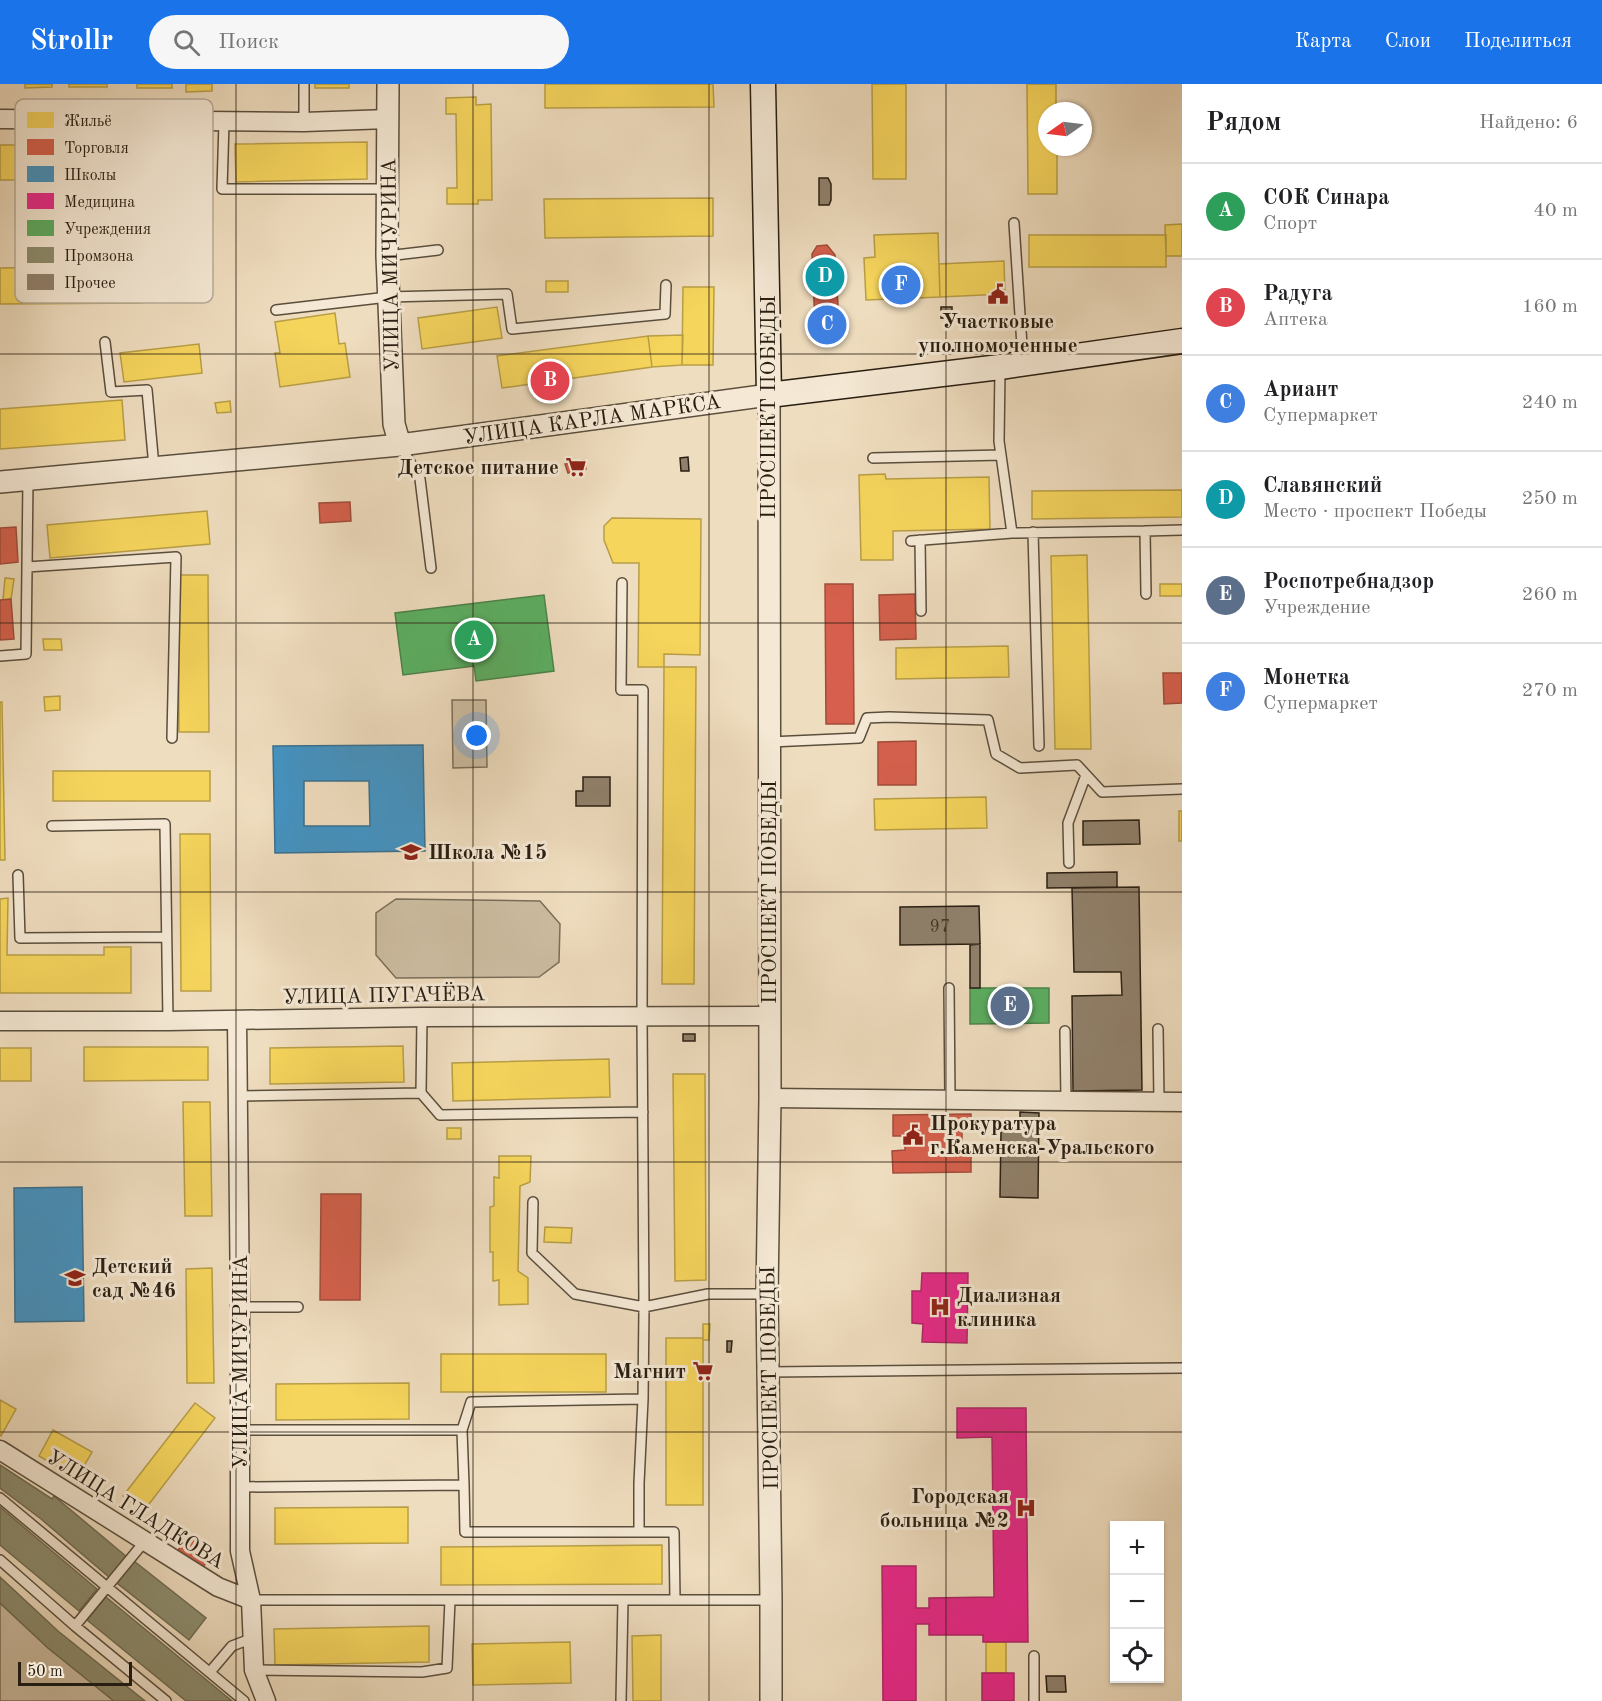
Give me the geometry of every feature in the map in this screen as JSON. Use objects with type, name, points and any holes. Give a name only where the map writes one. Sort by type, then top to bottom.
[{"type":"main road","name":"ПРОСПЕКТ ПОБЕДЫ","points":[[763,84],[769,395]]},
{"type":"main road","name":"УЛИЦА КАРЛА МАРКСА","points":[[769,395],[1024,364],[1182,341]]},
{"type":"street","name":"УЛИЦА МИЧУРИНА","points":[[388,84],[388,297],[394,424],[400,445]]},
{"type":"street","points":[[213,122],[388,119]]},
{"type":"street","name":"УЛИЦА КАРЛА МАРКСА","points":[[0,482],[400,445],[769,395]]},
{"type":"street","name":"ПРОСПЕКТ ПОБЕДЫ","points":[[769,395],[770,1098],[767,1294],[771,1701]]},
{"type":"street","name":"УЛИЦА ПУГАЧЁВА","points":[[0,1021],[769,1016]]},
{"type":"street","name":"УЛИЦА МИЧУРИНА","points":[[237,1020],[240,1551],[251,1600],[254,1670],[266,1701]]},
{"type":"street","points":[[770,1098],[1182,1102]]},
{"type":"street","name":"УЛИЦА ГЛАДКОВА","points":[[0,1449],[218,1587],[251,1600]]},
{"type":"lane","points":[[303,122],[304,84]]},
{"type":"lane","points":[[224,122],[222,189],[387,189]]},
{"type":"lane","points":[[1014,223],[1024,364]]},
{"type":"lane","points":[[387,256],[438,250]]},
{"type":"lane","points":[[276,310],[388,297],[507,294],[512,328],[665,314],[666,285]]},
{"type":"lane","points":[[105,342],[111,392],[147,390],[154,468]]},
{"type":"lane","points":[[1000,367],[999,441],[1012,533]]},
{"type":"lane","points":[[400,445],[420,479],[430,568]]},
{"type":"lane","points":[[873,458],[1001,455]]},
{"type":"lane","points":[[0,656],[26,654],[28,479]]},
{"type":"lane","points":[[921,610],[916,541],[1033,532],[1182,530]]},
{"type":"lane","points":[[1145,531],[1146,594]]},
{"type":"lane","points":[[1033,532],[1039,746]]},
{"type":"lane","points":[[27,567],[176,557],[172,738]]},
{"type":"lane","points":[[622,583],[621,690],[643,690],[644,1307],[639,1532]]},
{"type":"lane","points":[[768,742],[859,738],[867,718],[988,720],[996,754],[1020,768],[1077,765],[1102,792],[1182,789]]},
{"type":"lane","points":[[1069,863],[1068,823],[1086,775]]},
{"type":"lane","points":[[52,825],[165,824],[168,1021]]},
{"type":"lane","points":[[18,875],[20,938],[166,938]]},
{"type":"lane","points":[[949,988],[950,1099]]},
{"type":"lane","points":[[422,1017],[421,1093],[440,1115],[643,1112]]},
{"type":"lane","points":[[1158,1029],[1159,1102]]},
{"type":"lane","points":[[1065,1031],[1066,1101]]},
{"type":"lane","points":[[238,1096],[421,1093]]},
{"type":"lane","points":[[533,1202],[532,1253],[575,1294],[644,1307],[708,1294],[767,1294]]},
{"type":"lane","points":[[240,1307],[298,1307]]},
{"type":"lane","points":[[768,1372],[1182,1368]]},
{"type":"lane","points":[[643,1399],[471,1402],[462,1430],[465,1532],[674,1532],[675,1600]]},
{"type":"lane","points":[[241,1430],[462,1430]]},
{"type":"lane","points":[[241,1487],[464,1485]]},
{"type":"lane","points":[[0,1498],[244,1701]]},
{"type":"lane","points":[[75,1626],[145,1541]]},
{"type":"lane","points":[[0,1560],[166,1701]]},
{"type":"lane","points":[[251,1600],[771,1600]]},
{"type":"lane","points":[[254,1670],[422,1672],[447,1668],[450,1600]]},
{"type":"lane","points":[[621,1701],[622,1600]]},
{"type":"lane","points":[[210,1672],[232,1646],[253,1638]]},
{"type":"lane","points":[[1034,1656],[1034,1701]]},
{"type":"shaded area","points":[[452,700],[486,700],[487,767],[453,768]]},
{"type":"shaded area","points":[[396,899],[540,901],[560,924],[559,962],[539,977],[396,978],[376,955],[376,913]]},
{"type":"shaded area","points":[[0,1603],[48,1648],[114,1701],[0,1701]]},
{"type":"building: Жильё","points":[[25,84],[52,84],[52,87],[25,88]]},
{"type":"building: Жильё","points":[[69,84],[107,84],[107,87],[69,87]]},
{"type":"building: Жильё","points":[[137,84],[172,84],[172,88],[137,88]]},
{"type":"building: Жильё","points":[[186,84],[212,84],[212,91],[186,92]]},
{"type":"building: Жильё","points":[[315,84],[349,84],[349,88],[315,88]]},
{"type":"building: Жильё","points":[[545,84],[713,84],[714,107],[545,108]]},
{"type":"building: Жильё","points":[[872,84],[906,84],[906,179],[873,179]]},
{"type":"building: Жильё","points":[[1027,84],[1056,84],[1056,102],[1038,102],[1038,156],[1057,156],[1057,194],[1028,194]]},
{"type":"building: Жильё","points":[[476,97],[476,105],[491,104],[492,200],[478,200],[478,204],[447,204],[447,188],[457,188],[456,114],[446,114],[446,98]]},
{"type":"building: Жильё","points":[[367,142],[367,179],[236,182],[235,144]]},
{"type":"building: Жильё","points":[[0,145],[15,145],[15,180],[0,180]]},
{"type":"building: Жильё","points":[[713,198],[713,236],[545,238],[544,199]]},
{"type":"building: Жильё","points":[[1182,224],[1182,256],[1166,256],[1165,225]]},
{"type":"building: Жильё","points":[[938,233],[940,297],[866,300],[864,258],[875,257],[874,235]]},
{"type":"building: Жильё","points":[[1029,235],[1166,235],[1166,267],[1029,267]]},
{"type":"building: Жильё","points":[[1004,261],[1005,294],[940,297],[939,264]]},
{"type":"building: Жильё","points":[[0,268],[15,268],[15,303],[142,303],[0,304]]},
{"type":"building: Жильё","points":[[546,281],[568,281],[568,292],[546,292]]},
{"type":"building: Жильё","points":[[683,287],[714,287],[713,365],[682,365]]},
{"type":"building: Жильё","points":[[497,307],[502,338],[422,349],[418,318]]},
{"type":"building: Жильё","points":[[335,313],[339,344],[345,343],[350,377],[280,387],[275,353],[280,353],[275,322]]},
{"type":"building: Жильё","points":[[683,335],[682,365],[652,367],[648,336]]},
{"type":"building: Жильё","points":[[648,336],[652,367],[502,388],[497,356]]},
{"type":"building: Жильё","points":[[199,344],[202,373],[124,382],[120,353]]},
{"type":"building: Жильё","points":[[122,400],[125,440],[0,449],[0,409]]},
{"type":"building: Жильё","points":[[230,401],[231,412],[217,413],[215,403]]},
{"type":"building: Жильё","points":[[885,474],[886,479],[989,477],[990,529],[893,531],[893,560],[861,560],[859,475]]},
{"type":"building: Жильё","points":[[1182,490],[1182,517],[1032,519],[1032,491]]},
{"type":"building: Жильё","points":[[207,511],[210,544],[50,558],[47,525]]},
{"type":"building: Жильё","points":[[612,518],[701,519],[700,655],[664,654],[664,667],[638,667],[639,563],[613,563],[604,540],[604,526]]},
{"type":"building: Жильё","points":[[1087,555],[1091,749],[1055,749],[1051,556]]},
{"type":"building: Жильё","points":[[178,575],[208,575],[209,732],[179,732]]},
{"type":"building: Жильё","points":[[5,578],[14,579],[11,599],[3,600]]},
{"type":"building: Жильё","points":[[1160,584],[1182,584],[1182,596],[1160,596]]},
{"type":"building: Жильё","points":[[43,639],[61,639],[62,650],[44,650]]},
{"type":"building: Жильё","points":[[1008,646],[1009,677],[896,679],[896,648]]},
{"type":"building: Жильё","points":[[664,667],[696,667],[694,984],[662,984]]},
{"type":"building: Жильё","points":[[60,696],[60,710],[45,711],[44,697]]},
{"type":"building: Жильё","points":[[0,702],[2,702],[5,860],[0,860]]},
{"type":"building: Жильё","points":[[53,771],[210,771],[210,801],[53,801]]},
{"type":"building: Жильё","points":[[986,797],[987,828],[875,830],[874,799]]},
{"type":"building: Жильё","points":[[1179,811],[1182,811],[1182,841],[1179,841]]},
{"type":"building: Жильё","points":[[180,834],[210,834],[211,991],[181,991]]},
{"type":"building: Жильё","points":[[8,898],[7,955],[104,955],[104,947],[131,947],[131,993],[0,993],[0,899]]},
{"type":"building: Жильё","points":[[403,1046],[404,1082],[270,1084],[270,1048]]},
{"type":"building: Жильё","points":[[84,1047],[208,1047],[208,1080],[84,1081]]},
{"type":"building: Жильё","points":[[0,1048],[31,1048],[31,1081],[0,1081]]},
{"type":"building: Жильё","points":[[609,1059],[610,1097],[453,1101],[452,1063]]},
{"type":"building: Жильё","points":[[673,1074],[705,1074],[706,1280],[675,1281]]},
{"type":"building: Жильё","points":[[183,1102],[210,1102],[212,1216],[185,1216]]},
{"type":"building: Жильё","points":[[447,1128],[461,1128],[461,1139],[447,1139]]},
{"type":"building: Жильё","points":[[499,1156],[531,1156],[530,1182],[520,1186],[518,1271],[528,1278],[528,1304],[499,1305],[499,1280],[493,1281],[493,1252],[490,1252],[490,1207],[494,1206],[494,1177],[499,1178]]},
{"type":"building: Жильё","points":[[545,1227],[572,1228],[571,1243],[544,1242]]},
{"type":"building: Жильё","points":[[212,1268],[214,1383],[187,1383],[186,1269]]},
{"type":"building: Жильё","points":[[703,1324],[710,1324],[709,1340],[703,1340]]},
{"type":"building: Жильё","points":[[666,1338],[703,1338],[703,1505],[666,1505]]},
{"type":"building: Жильё","points":[[441,1354],[606,1354],[606,1392],[441,1392]]},
{"type":"building: Жильё","points":[[409,1383],[409,1419],[276,1420],[276,1384]]},
{"type":"building: Жильё","points":[[0,1400],[16,1409],[1,1436],[0,1435]]},
{"type":"building: Жильё","points":[[195,1403],[215,1418],[143,1512],[123,1496]]},
{"type":"building: Жильё","points":[[53,1430],[92,1452],[77,1478],[39,1456]]},
{"type":"building: Жильё","points":[[408,1507],[408,1543],[275,1544],[275,1508]]},
{"type":"building: Жильё","points":[[662,1545],[662,1584],[441,1585],[441,1547]]},
{"type":"building: Жильё","points":[[429,1626],[429,1662],[275,1665],[274,1629]]},
{"type":"building: Жильё","points":[[661,1635],[661,1701],[633,1701],[632,1636]]},
{"type":"building: Жильё","points":[[570,1642],[571,1683],[473,1685],[472,1644]]},
{"type":"building: Жильё","points":[[986,1642],[1006,1642],[1006,1673],[986,1673]]},
{"type":"building: Торговля","points":[[827,245],[835,255],[839,322],[832,331],[821,331],[815,324],[812,254],[817,246]]},
{"type":"building: Торговля","name":"Детское питание","points":[[584,460],[586,469],[568,473],[565,464]]},
{"type":"building: Торговля","points":[[350,502],[351,521],[320,523],[319,503]]},
{"type":"building: Торговля","points":[[16,527],[18,562],[0,564],[0,528]]},
{"type":"building: Торговля","points":[[825,584],[853,584],[854,724],[826,724]]},
{"type":"building: Торговля","points":[[915,594],[916,639],[880,640],[879,595]]},
{"type":"building: Торговля","points":[[11,599],[14,639],[0,640],[0,600]]},
{"type":"building: Торговля","points":[[1163,673],[1182,673],[1182,703],[1164,704]]},
{"type":"building: Торговля","points":[[916,741],[916,785],[878,785],[878,742]]},
{"type":"building: Торговля","points":[[971,1114],[971,1129],[962,1129],[962,1156],[971,1155],[971,1172],[893,1173],[892,1151],[905,1150],[905,1136],[893,1136],[893,1115]]},
{"type":"building: Торговля","points":[[321,1194],[361,1194],[360,1300],[320,1300]]},
{"type":"building: Торговля","points":[[187,1536],[212,1553],[202,1569],[177,1552]]},
{"type":"building: Школы","points":[[423,745],[425,851],[275,853],[273,746]],"holes":[[[304,781],[369,781],[370,826],[304,826]]]},
{"type":"building: Школы","points":[[82,1187],[84,1321],[15,1322],[14,1188]]},
{"type":"building: Медицина","name":"Диализная клиника","points":[[922,1273],[968,1273],[967,1343],[922,1342],[923,1324],[912,1323],[912,1291],[921,1291]]},
{"type":"building: Медицина","points":[[957,1408],[1026,1408],[1028,1642],[983,1642],[983,1635],[929,1635],[929,1624],[916,1624],[916,1701],[883,1701],[882,1566],[916,1566],[916,1608],[929,1608],[929,1598],[994,1597],[992,1437],[957,1438]]},
{"type":"building: Медицина","points":[[982,1673],[1014,1673],[1014,1701],[982,1701]]},
{"type":"building: Учреждения","points":[[544,595],[554,671],[476,681],[474,666],[403,675],[395,613]]},
{"type":"building: Учреждения","points":[[970,988],[1049,988],[1049,1023],[970,1024]]},
{"type":"building: Промзона","points":[[0,1465],[52,1499],[54,1496],[127,1557],[110,1578],[41,1519],[0,1488]]},
{"type":"building: Промзона","points":[[0,1507],[97,1589],[79,1611],[0,1545]]},
{"type":"building: Промзона","points":[[134,1561],[206,1618],[189,1640],[117,1583]]},
{"type":"building: Промзона","points":[[0,1577],[58,1631],[145,1701],[114,1701],[48,1648],[0,1603]]},
{"type":"building: Промзона","points":[[106,1597],[232,1701],[186,1701],[87,1620]]},
{"type":"building: Прочее","points":[[819,178],[828,178],[831,184],[829,205],[819,205]]},
{"type":"building: Прочее","points":[[941,307],[952,307],[952,318],[941,318]]},
{"type":"building: Прочее","points":[[688,457],[689,471],[681,471],[680,458]]},
{"type":"building: Прочее","points":[[583,777],[610,777],[610,806],[576,806],[576,791],[583,791]]},
{"type":"building: Прочее","points":[[1139,820],[1140,844],[1083,845],[1083,821]]},
{"type":"building: Прочее","points":[[1117,872],[1117,887],[1047,888],[1047,873]]},
{"type":"building: Прочее","points":[[1139,887],[1142,1090],[1073,1091],[1072,996],[1122,995],[1121,972],[1074,972],[1072,888]]},
{"type":"building: Прочее","points":[[979,906],[980,944],[900,945],[900,907]]},
{"type":"building: Прочее","points":[[980,944],[980,988],[970,988],[970,945]]},
{"type":"building: Прочее","points":[[683,1034],[695,1034],[695,1041],[683,1041]]},
{"type":"building: Прочее","points":[[1020,1112],[1039,1113],[1038,1198],[1000,1197],[1001,1131],[1020,1131]]},
{"type":"building: Прочее","points":[[727,1341],[732,1341],[731,1352],[727,1352]]},
{"type":"building: Прочее","points":[[1046,1676],[1065,1676],[1066,1692],[1047,1692]]},
{"type":"place","name":"Славянский","points":[[825,277]]},
{"type":"place","name":"Монетка","points":[[901,285]]},
{"type":"place","name":"Участковые уполномоченные","points":[[998,294]]},
{"type":"place","name":"Ариант","points":[[827,325]]},
{"type":"place","name":"Радуга","points":[[550,381]]},
{"type":"place","name":"Детское питание","points":[[576,467]]},
{"type":"place","name":"СОК Синара","points":[[474,640]]},
{"type":"place","name":"Школа №15","points":[[411,852]]},
{"type":"place","name":"Роспотребнадзор","points":[[1010,1006]]},
{"type":"place","name":"Прокуратура г.Каменска-Уральского","points":[[913,1135]]},
{"type":"place","name":"Детский сад №46","points":[[75,1278]]},
{"type":"place","name":"Диализная клиника","points":[[940,1307]]},
{"type":"place","name":"Магнит","points":[[703,1371]]},
{"type":"place","name":"Городская больница №2","points":[[1026,1508]]}]
